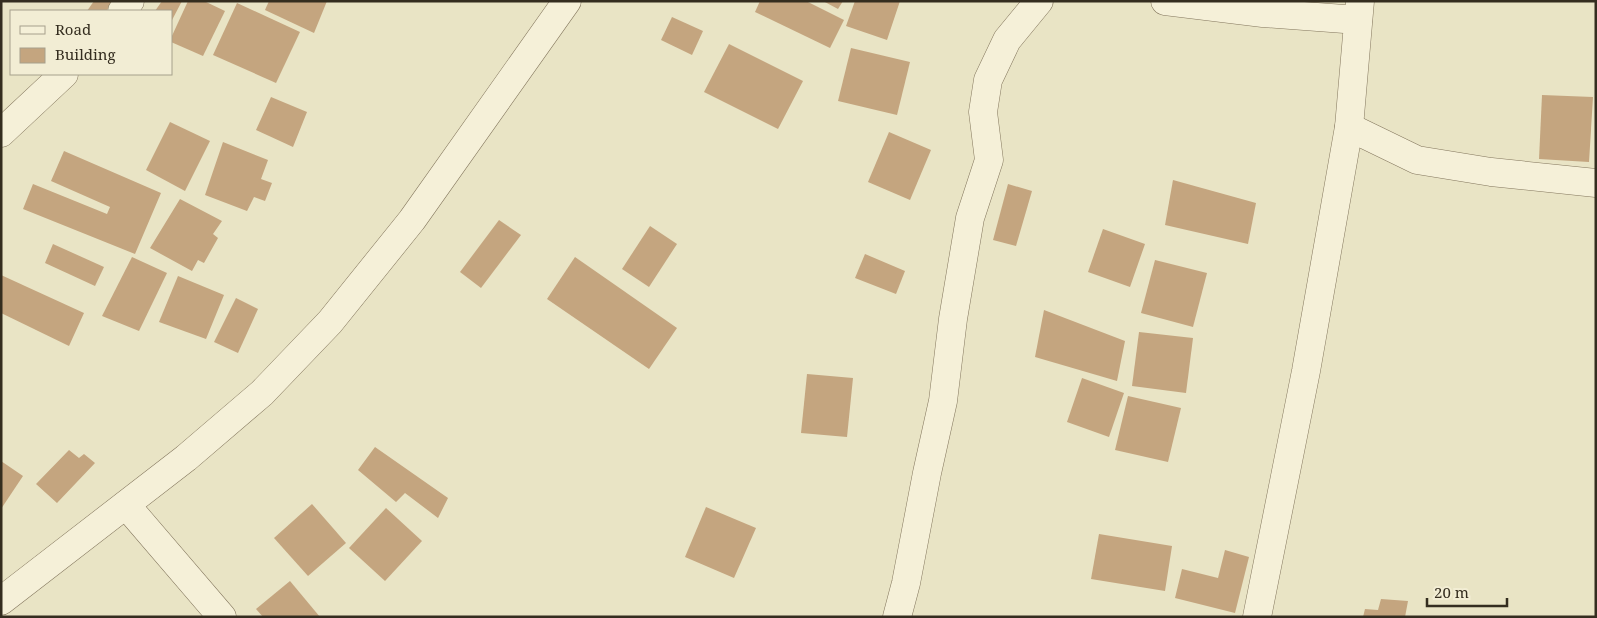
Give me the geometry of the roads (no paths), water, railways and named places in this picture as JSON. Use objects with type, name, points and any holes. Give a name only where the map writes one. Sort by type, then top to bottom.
[{"type":"street","points":[[1,601],[186,458],[262,393],[330,322],[412,220],[567,1]]},
{"type":"street","points":[[897,617],[906,583],[943,401],[953,319],[970,218],[989,160],[984,112],[988,80],[1007,40],[1039,1]]},
{"type":"street","points":[[1165,1],[1263,14],[1359,10],[1349,128],[1306,371],[1257,617]]},
{"type":"street","points":[[1,133],[63,75]]},
{"type":"street","points":[[1349,128],[1417,160],[1491,172],[1596,183]]},
{"type":"street","points":[[126,505],[222,617]]}]
